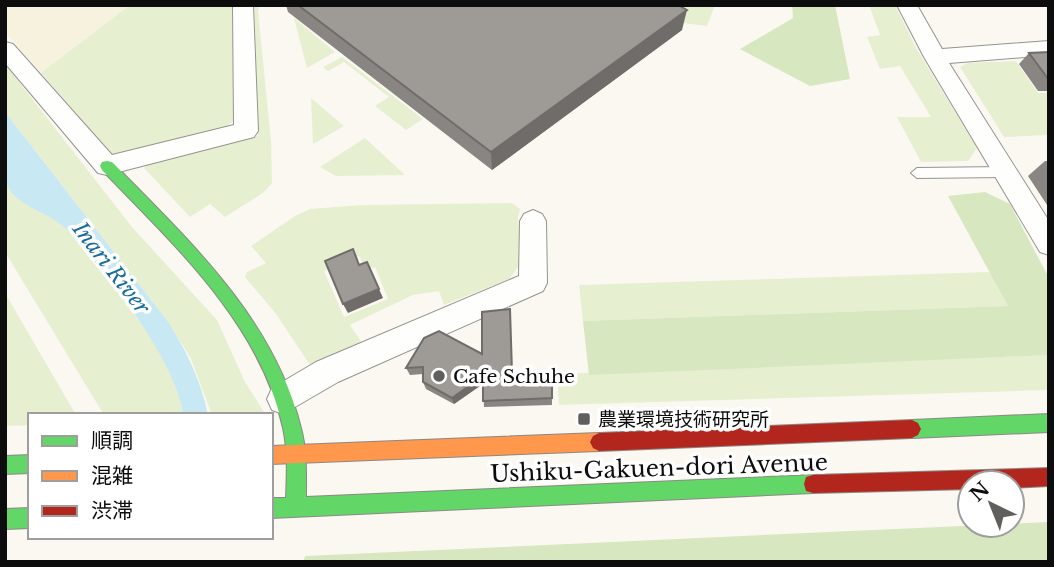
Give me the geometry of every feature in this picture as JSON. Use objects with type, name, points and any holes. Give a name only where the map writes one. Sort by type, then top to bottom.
[{"type":"main road","points":[[107,166],[197,263],[255,337],[272,368],[292,426],[296,454],[296,507]]},
{"type":"main road","name":"Ushiku-Gakuen-dori Avenue","points":[[273,454],[1049,423]]},
{"type":"main road","points":[[5,465],[28,464]]},
{"type":"main road","name":"Ushiku-Gakuen-dori Avenue","points":[[273,508],[1049,477]]},
{"type":"main road","points":[[5,519],[28,518]]},
{"type":"street","points":[[5,50],[107,166],[246,131],[243,5]]},
{"type":"street","points":[[907,5],[935,57],[1049,244]]},
{"type":"street","points":[[935,57],[1049,48]]},
{"type":"street","points":[[283,398],[327,372],[533,284],[533,221]]},
{"type":"lane","points":[[916,173],[1005,172]]},
{"type":"shaded area","points":[[5,5],[130,5],[41,73],[5,32]]},
{"type":"green space","points":[[130,5],[232,5],[236,119],[223,129],[112,154],[41,73]]},
{"type":"green space","points":[[254,5],[260,5],[258,11],[271,141],[272,183],[263,193],[225,217],[210,204],[190,217],[144,168],[149,162],[258,136]]},
{"type":"green space","points":[[638,5],[715,5],[707,26],[666,21]]},
{"type":"green space","points":[[792,5],[835,5],[850,79],[810,86],[740,49],[793,18]]},
{"type":"green space","points":[[869,5],[895,5],[916,48],[977,148],[968,161],[921,162],[897,117],[931,117],[900,66],[880,69],[867,37],[880,35]]},
{"type":"green space","points":[[294,18],[335,52],[307,68]]},
{"type":"green space","points":[[342,57],[423,119],[406,130],[375,106],[389,97],[344,62],[328,71],[323,67]]},
{"type":"green space","points":[[1016,61],[1038,93],[1049,93],[1049,135],[1004,137],[960,67],[968,63]]},
{"type":"green space","points":[[5,64],[132,227],[217,320],[245,382],[265,413],[211,413],[191,359],[169,323],[5,112]]},
{"type":"green space","points":[[311,98],[344,126],[313,144]]},
{"type":"green space","points":[[365,138],[405,175],[336,176],[320,167]]},
{"type":"green space","points":[[5,181],[26,203],[56,220],[68,231],[133,312],[161,353],[179,395],[183,413],[103,413],[5,252]]},
{"type":"green space","points":[[985,192],[1010,204],[1049,278],[1049,355],[589,375],[583,321],[1008,306],[948,196]]},
{"type":"green space","points":[[512,203],[520,209],[518,217],[521,263],[509,279],[444,305],[439,291],[413,295],[350,325],[362,343],[310,365],[276,314],[245,277],[247,272],[266,263],[251,246],[310,209],[361,205]],"holes":[[[359,256],[366,270],[375,267],[388,299],[344,317],[324,271]]]},
{"type":"green space","points":[[990,272],[1008,306],[583,321],[579,285]]},
{"type":"green space","points":[[5,293],[75,413],[28,413],[28,425],[5,426]]},
{"type":"green space","points":[[1049,355],[1049,390],[559,405],[557,374]]},
{"type":"green space","points":[[1049,522],[1049,562],[303,562],[305,556],[956,526],[956,539],[1026,539],[1026,523]]},
{"type":"water","name":"Inari River","points":[[5,112],[169,323],[193,367],[207,413],[183,413],[168,370],[117,289],[64,227],[23,203],[10,190],[4,168]]},
{"type":"pier","points":[[194,539],[237,539],[240,553],[196,554]]},
{"type":"building","points":[[298,5],[678,5],[687,10],[491,152]]},
{"type":"building","points":[[1049,52],[1049,80],[1029,53]]},
{"type":"building","points":[[353,249],[359,265],[367,262],[379,289],[343,304],[325,261]]},
{"type":"building","points":[[510,309],[512,372],[552,372],[552,398],[483,401],[483,376],[452,398],[423,382],[423,367],[406,368],[424,338],[439,331],[482,354],[482,312]]},
{"type":"traffic: fast","points":[[107,166],[218,285],[264,352],[281,389],[292,427],[296,457],[296,507]]},
{"type":"traffic: fast","points":[[912,429],[1049,423]]},
{"type":"traffic: fast","points":[[5,465],[28,464]]},
{"type":"traffic: fast","points":[[273,508],[813,484]]},
{"type":"traffic: fast","points":[[5,519],[28,518]]},
{"type":"traffic: slow","points":[[273,455],[599,442]]},
{"type":"traffic: jam","points":[[599,442],[912,429]]},
{"type":"traffic: jam","points":[[813,484],[1049,477]]},
{"type":"place","name":"Cafe Schuhe","points":[[439,376]]},
{"type":"place","name":"農業環境技術研究所","points":[[584,419]]}]
